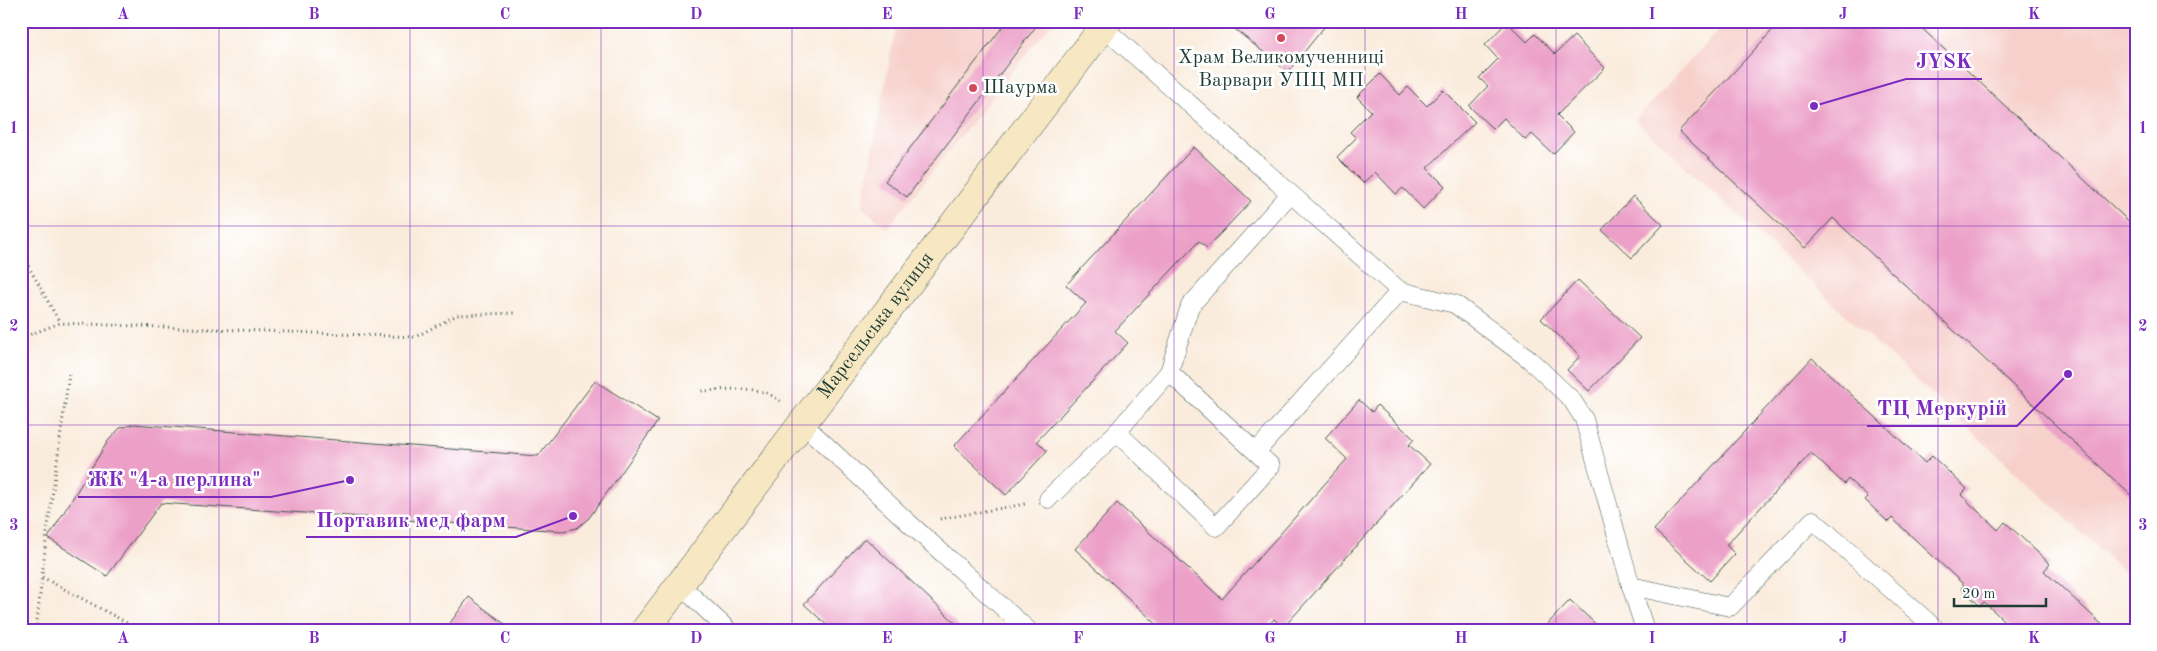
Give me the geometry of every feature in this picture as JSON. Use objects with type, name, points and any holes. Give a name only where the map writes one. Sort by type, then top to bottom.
[{"type":"street","name":"Марсельська вулиця","points":[[645,630],[1106,24]]},
{"type":"lane","points":[[1106,24],[1290,194],[1400,291],[1455,304],[1528,358],[1572,400],[1584,419],[1645,630]]},
{"type":"lane","points":[[1048,500],[1117,432],[1169,372],[1190,306],[1290,194]]},
{"type":"lane","points":[[1256,452],[1400,291]]},
{"type":"lane","points":[[1117,432],[1216,526],[1271,466],[1169,372]]},
{"type":"lane","points":[[802,423],[910,524],[1028,630]]},
{"type":"lane","points":[[1631,586],[1730,606],[1813,520],[1938,630]]},
{"type":"lane","points":[[679,584],[728,630]]},
{"type":"path","points":[[21,252],[60,323]]},
{"type":"path","points":[[21,338],[60,323],[415,337],[457,315],[515,313]]},
{"type":"path","points":[[36,630],[46,540],[70,374]]},
{"type":"path","points":[[702,391],[750,388],[776,397],[802,423]]},
{"type":"path","points":[[910,524],[1048,500]]},
{"type":"path","points":[[42,576],[140,630]]},
{"type":"shaded area","points":[[897,21],[1053,21],[887,228],[862,207]]},
{"type":"shaded area","points":[[1727,21],[2136,21],[2136,583],[1635,120]]},
{"type":"building","points":[[756,21],[854,21],[853,26],[756,23]]},
{"type":"building","points":[[1007,21],[1040,21],[907,197],[885,181]]},
{"type":"building","name":"Храм Великомученниці Варвари УПЦ МП","points":[[1225,21],[1329,21],[1288,72]]},
{"type":"building","points":[[1781,21],[1914,21],[2136,228],[2136,500],[1833,218],[1805,248],[1679,131]]},
{"type":"building","points":[[1507,22],[1527,42],[1535,34],[1555,54],[1574,36],[1605,68],[1557,115],[1574,132],[1553,154],[1532,134],[1525,140],[1504,118],[1493,129],[1469,106],[1488,86],[1479,78],[1498,59],[1485,45]]},
{"type":"building","points":[[1380,74],[1400,95],[1408,87],[1427,106],[1443,90],[1475,122],[1427,168],[1445,186],[1423,209],[1403,188],[1396,194],[1375,172],[1363,183],[1337,157],[1356,138],[1350,132],[1371,111],[1357,97]]},
{"type":"building","points":[[1194,147],[1251,201],[1207,248],[1199,241],[1115,331],[1128,343],[1037,441],[1047,451],[1006,495],[954,446],[1086,303],[1066,285]]},
{"type":"building","points":[[1633,196],[1663,225],[1632,258],[1602,230]]},
{"type":"building","points":[[1578,280],[1640,338],[1589,391],[1567,370],[1580,356],[1541,319]]},
{"type":"building","points":[[1812,358],[1925,463],[1932,456],[1967,489],[1961,495],[1998,530],[2005,522],[2050,564],[2044,571],[2108,630],[2014,630],[1984,602],[1980,606],[1961,588],[1964,585],[1892,518],[1888,522],[1865,500],[1868,497],[1848,479],[1844,484],[1811,453],[1726,545],[1735,554],[1710,581],[1654,530]]},
{"type":"building","points":[[595,381],[658,421],[589,518],[577,528],[563,531],[161,503],[107,576],[48,538],[108,441],[120,428],[134,424],[538,456]]},
{"type":"building","points":[[1359,400],[1372,412],[1377,405],[1414,439],[1409,445],[1430,464],[1283,628],[1274,619],[1264,630],[1163,630],[1075,549],[1117,503],[1222,599],[1347,459],[1325,438]]},
{"type":"building","points":[[865,538],[963,630],[832,630],[804,604]]},
{"type":"building","points":[[469,597],[510,628],[509,630],[445,630]]},
{"type":"building","points":[[1570,600],[1602,630],[1542,630]]},
{"type":"place","name":"Храм Великомученниці Варвари УПЦ МП","points":[[1281,38]]},
{"type":"place","name":"Шаурма","points":[[973,88]]},
{"type":"place","name":"JYSK","points":[[1814,106]]},
{"type":"place","name":"ТЦ Меркурій","points":[[2068,374]]},
{"type":"place","name":"ЖК \"4-а перлина\"","points":[[350,480]]},
{"type":"place","name":"Портавик мед фарм","points":[[573,516]]}]
